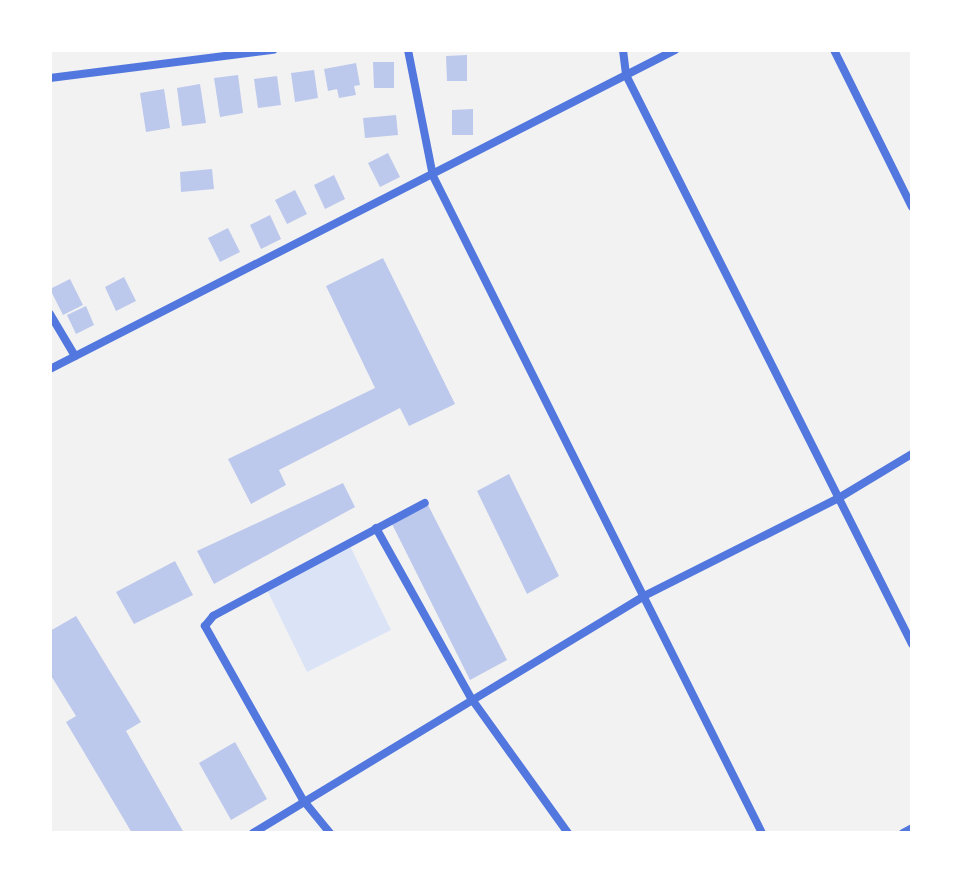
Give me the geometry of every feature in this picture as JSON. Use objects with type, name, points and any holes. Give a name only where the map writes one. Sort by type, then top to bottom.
[{"type":"street","points":[[180,50],[181,62]]},
{"type":"street","points":[[50,78],[273,50]]},
{"type":"street","points":[[408,50],[433,176],[762,833]]},
{"type":"street","points":[[623,50],[626,75],[912,644]]},
{"type":"street","points":[[50,369],[675,50]]},
{"type":"street","points":[[834,50],[912,207]]},
{"type":"street","points":[[50,314],[75,356]]},
{"type":"street","points":[[253,833],[471,698],[644,596],[837,499],[912,454]]},
{"type":"street","points":[[330,833],[303,800],[205,626],[425,503]]},
{"type":"street","points":[[376,528],[471,698],[568,833]]},
{"type":"street","points":[[903,833],[912,828]]},
{"type":"shaded area","points":[[350,546],[391,630],[307,672],[267,590]]},
{"type":"building","points":[[467,55],[467,81],[447,81],[446,56]]},
{"type":"building","points":[[373,62],[394,62],[394,88],[374,88]]},
{"type":"building","points":[[356,63],[360,85],[354,86],[356,95],[339,98],[337,89],[328,91],[324,69]]},
{"type":"building","points":[[314,70],[318,98],[295,102],[291,73]]},
{"type":"building","points":[[238,75],[243,113],[220,117],[214,78]]},
{"type":"building","points":[[277,76],[281,105],[258,108],[254,79]]},
{"type":"building","points":[[200,84],[206,123],[182,126],[177,88]]},
{"type":"building","points":[[164,89],[170,128],[146,132],[140,93]]},
{"type":"building","points":[[473,109],[473,135],[452,135],[452,110]]},
{"type":"building","points":[[396,115],[398,135],[365,138],[363,118]]},
{"type":"building","points":[[388,153],[400,177],[380,187],[368,163]]},
{"type":"building","points":[[212,169],[214,189],[181,192],[180,172]]},
{"type":"building","points":[[334,175],[345,199],[325,209],[314,185]]},
{"type":"building","points":[[295,190],[307,214],[287,224],[275,200]]},
{"type":"building","points":[[270,215],[281,239],[261,249],[250,225]]},
{"type":"building","points":[[228,228],[240,252],[220,262],[208,238]]},
{"type":"building","points":[[383,258],[455,404],[409,426],[400,408],[279,470],[286,485],[251,504],[228,459],[375,388],[326,286]]},
{"type":"building","points":[[124,277],[136,301],[116,311],[105,287]]},
{"type":"building","points":[[70,279],[83,305],[63,315],[50,289]]},
{"type":"building","points":[[86,306],[94,325],[76,334],[67,315]]},
{"type":"building","points":[[509,474],[559,576],[527,594],[477,491]]},
{"type":"building","points":[[343,483],[355,507],[214,584],[197,551]]},
{"type":"building","points":[[428,505],[507,660],[470,680],[391,522]]},
{"type":"building","points":[[175,561],[193,595],[134,624],[116,592]]},
{"type":"building","points":[[76,616],[141,722],[126,731],[184,833],[132,833],[66,722],[76,716],[50,674],[50,631]]},
{"type":"building","points":[[235,742],[267,799],[231,820],[199,763]]}]
